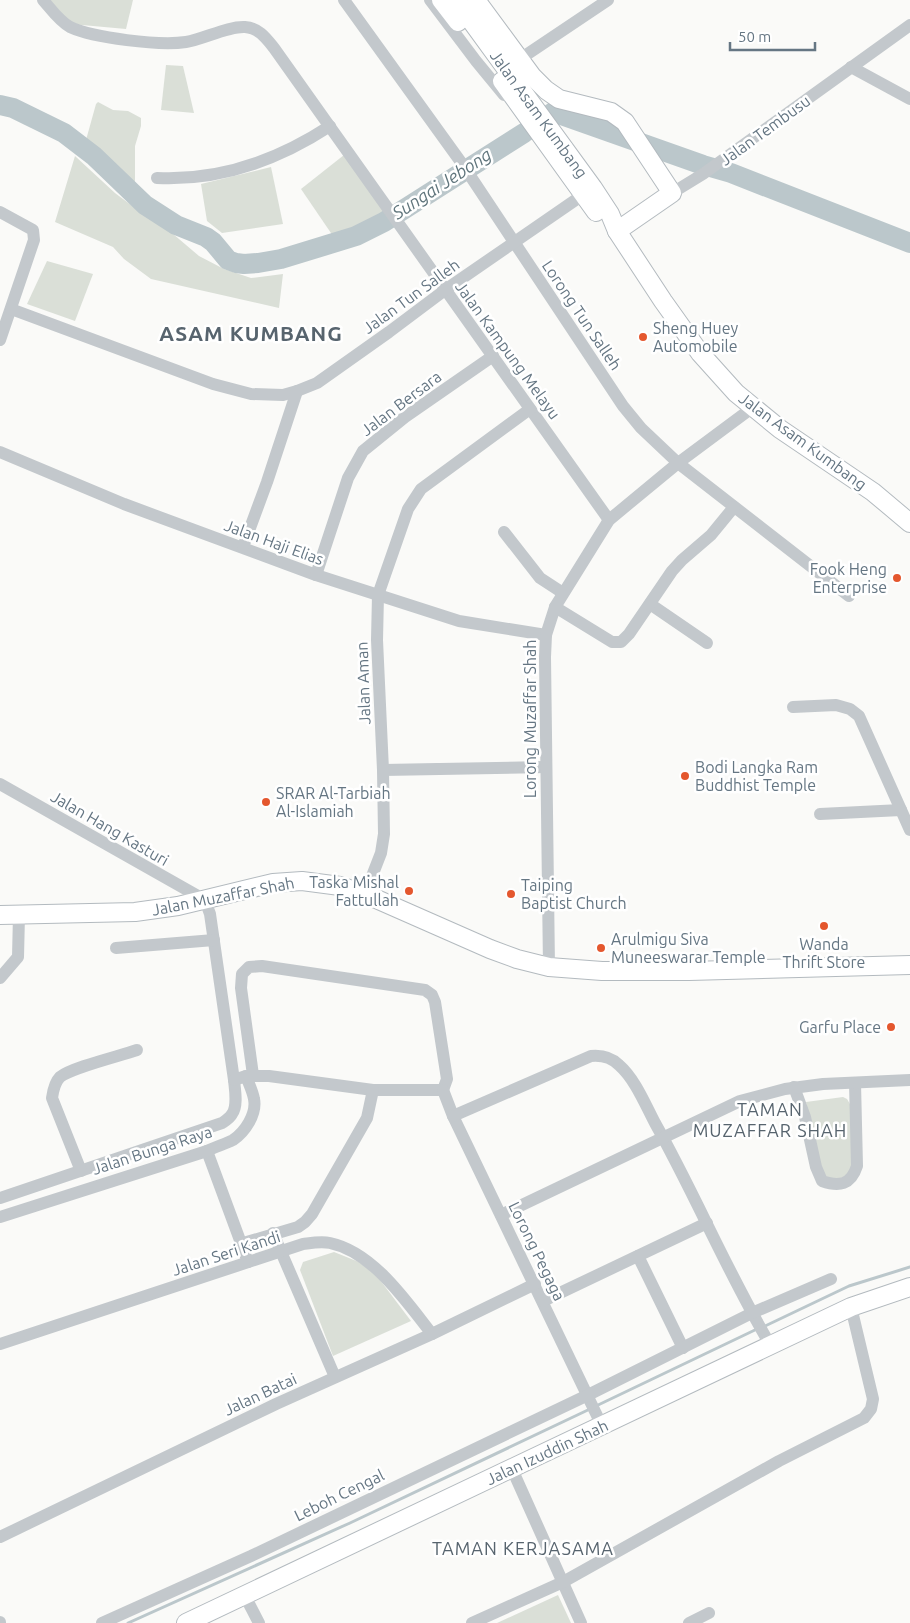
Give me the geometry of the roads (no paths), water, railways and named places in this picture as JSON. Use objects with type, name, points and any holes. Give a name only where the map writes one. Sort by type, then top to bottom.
[{"type":"main road","name":"Jalan Asam Kumbang","points":[[442,0],[492,58]]},
{"type":"main road","name":"Jalan Asam Kumbang","points":[[456,0],[525,107],[545,131],[588,191],[610,214],[617,231],[700,353],[752,408],[873,492],[910,523]]},
{"type":"main road","name":"Jalan Asam Kumbang","points":[[476,0],[532,76],[552,96],[611,112],[625,122],[672,193]]},
{"type":"main road","name":"Jalan Tembusu","points":[[617,231],[672,193]]},
{"type":"main road","name":"Jalan Muzaffar Shah","points":[[0,915],[135,912],[178,906],[274,883],[302,881],[340,886],[365,894],[490,949],[517,959],[549,967],[602,971],[689,971],[910,966]]},
{"type":"main road","name":"Jalan Izuddin Shah","points":[[186,1623],[512,1469],[594,1409],[761,1329],[851,1308],[910,1287]]},
{"type":"street","name":"Jalan Kampung Melayu","points":[[43,0],[69,26],[101,35],[156,44],[198,40],[243,26],[257,30],[274,48],[609,520]]},
{"type":"street","name":"Lorong Tun Salleh","points":[[344,0],[463,165],[623,406],[641,428],[678,463],[849,596]]},
{"type":"street","name":"Jalan Asam Kumbang","points":[[430,0],[496,86],[505,96],[525,107]]},
{"type":"street","points":[[520,59],[608,0]]},
{"type":"street","name":"Jalan Tembusu","points":[[672,193],[720,162],[910,25]]},
{"type":"street","points":[[851,67],[910,99]]},
{"type":"street","points":[[157,178],[196,177],[243,168],[288,150],[330,126]]},
{"type":"street","name":"Jalan Tun Salleh","points":[[11,309],[213,384],[251,394],[282,395],[317,383],[445,290],[588,191]]},
{"type":"street","points":[[0,212],[33,230],[34,240],[0,340]]},
{"type":"street","name":"Jalan Bersara","points":[[316,575],[348,478],[363,451],[405,417],[493,356]]},
{"type":"street","points":[[242,547],[267,482],[297,391]]},
{"type":"street","name":"Lorong Muzaffar Shah","points":[[549,967],[546,635],[555,607],[609,520],[678,463],[752,408]]},
{"type":"street","name":"Jalan Aman","points":[[365,894],[381,853],[384,834],[377,640],[378,595],[408,509],[421,489],[530,409]]},
{"type":"street","name":"Jalan Haji Elias","points":[[0,452],[124,504],[316,575],[459,621],[546,635]]},
{"type":"street","points":[[555,607],[612,642],[621,642],[630,634],[672,571],[711,535],[734,507]]},
{"type":"street","points":[[504,532],[540,578],[563,593]]},
{"type":"street","points":[[650,604],[707,642]]},
{"type":"street","points":[[793,707],[836,705],[850,708],[859,716],[910,830]]},
{"type":"street","points":[[383,770],[546,767]]},
{"type":"street","name":"Jalan Hang Kasturi","points":[[0,784],[205,900]]},
{"type":"street","points":[[820,814],[901,810]]},
{"type":"street","name":"Jalan Bunga Raya","points":[[0,1217],[206,1151],[233,1139],[249,1123],[253,1114],[254,1099],[244,1077],[210,914],[205,900]]},
{"type":"street","points":[[0,978],[18,957],[19,915]]},
{"type":"street","points":[[116,948],[214,940]]},
{"type":"street","points":[[262,966],[424,990],[432,995],[435,1002],[447,1079],[443,1090],[373,1090],[269,1076],[244,1077],[242,974],[249,967],[262,966]]},
{"type":"street","points":[[81,1171],[52,1098],[53,1090],[60,1078],[79,1068],[138,1050]]},
{"type":"street","points":[[453,1116],[591,1056],[601,1055],[619,1064],[630,1079],[664,1138],[761,1329]]},
{"type":"street","name":"Jalan Bunga Raya","points":[[0,1198],[222,1123],[232,1114],[244,1077]]},
{"type":"street","points":[[502,1215],[740,1100],[794,1087],[910,1080]]},
{"type":"street","points":[[794,1087],[805,1117],[816,1167],[822,1181],[832,1185],[839,1185],[847,1182],[854,1175],[857,1166],[855,1083]]},
{"type":"street","points":[[240,1244],[298,1227],[312,1214],[367,1118],[373,1090]]},
{"type":"street","name":"Lorong Pegaga","points":[[443,1090],[453,1116],[594,1409]]},
{"type":"street","points":[[206,1151],[248,1262]]},
{"type":"street","points":[[543,1301],[707,1223]]},
{"type":"street","points":[[273,1233],[280,1253],[336,1377]]},
{"type":"street","name":"Jalan Seri Kandi","points":[[0,1344],[280,1253],[302,1244],[316,1242],[330,1243],[349,1250],[385,1275],[432,1334]]},
{"type":"street","points":[[638,1256],[683,1348]]},
{"type":"street","name":"Leboh Cengal","points":[[102,1623],[251,1556],[594,1409],[683,1348],[761,1329],[831,1279]]},
{"type":"street","name":"Jalan Batai","points":[[0,1537],[535,1284]]},
{"type":"street","points":[[472,1623],[563,1582],[770,1466],[864,1418],[871,1409],[873,1399],[851,1308]]},
{"type":"street","points":[[512,1469],[581,1623]]},
{"type":"street","points":[[245,1596],[259,1623]]},
{"type":"street","points":[[689,1623],[709,1613]]},
{"type":"waterway","name":"Sungai Jebong","points":[[0,105],[13,108],[64,133],[94,156],[145,205],[176,225],[206,237],[213,242],[228,260],[236,263],[258,263],[281,259],[356,236],[384,222],[524,133],[553,112],[703,165],[731,173],[910,243]]},
{"type":"waterway","points":[[763,1327],[849,1286],[910,1267]]},
{"type":"waterway","points":[[596,1406],[757,1329]]},
{"type":"waterway","points":[[128,1623],[350,1523],[590,1409]]},
{"type":"place","name":"Sheng Huey Automobile","points":[[643,337]]},
{"type":"place","name":"Fook Heng Enterprise","points":[[897,578]]},
{"type":"place","name":"Bodi Langka Ram Buddhist Temple","points":[[685,776]]},
{"type":"place","name":"SRAR Al-Tarbiah Al-Islamiah","points":[[266,802]]},
{"type":"place","name":"Taska Mishal Fattullah","points":[[409,891]]},
{"type":"place","name":"Taiping Baptist Church","points":[[511,894]]},
{"type":"place","name":"Wanda Thrift Store","points":[[824,926]]},
{"type":"place","name":"Arulmigu Siva Muneeswarar Temple","points":[[601,948]]},
{"type":"place","name":"Garfu Place","points":[[891,1027]]},
{"type":"district","name":"ASAM KUMBANG","points":[[251,334]]},
{"type":"district","name":"TAMAN MUZAFFAR SHAH","points":[[770,1120]]},
{"type":"district","name":"TAMAN KERJASAMA","points":[[523,1549]]}]
